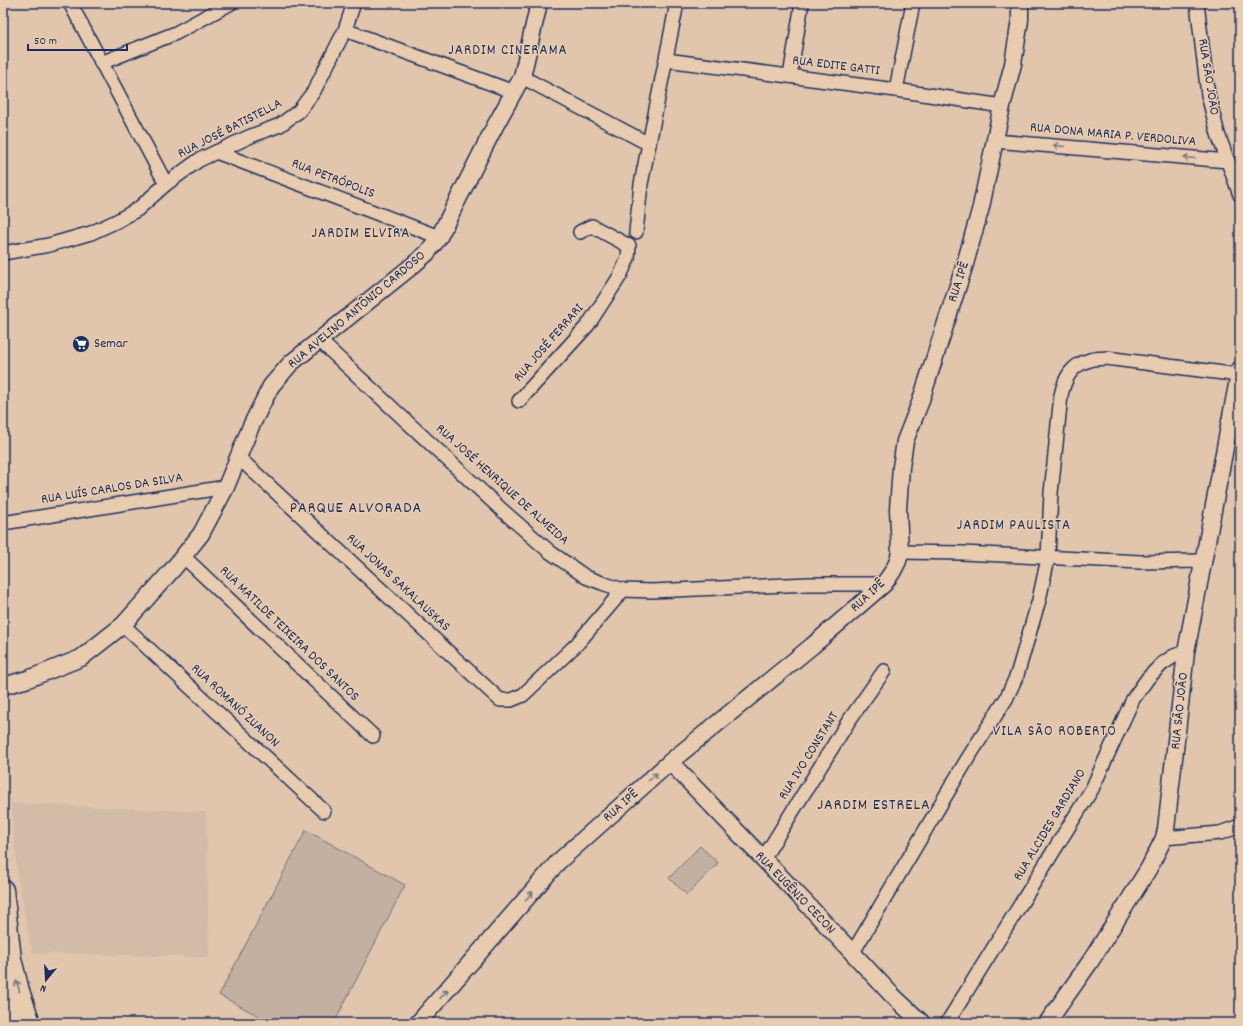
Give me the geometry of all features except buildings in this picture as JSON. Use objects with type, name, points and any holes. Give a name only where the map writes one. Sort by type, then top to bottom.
[{"type":"main road","points":[[3,890],[11,959],[19,991],[30,1023]]},
{"type":"main road","points":[[3,981],[6,996],[15,1023]]},
{"type":"street","points":[[70,3],[166,184]]},
{"type":"street","points":[[101,63],[176,33],[231,3]]},
{"type":"street","name":"RUA JOSÉ BATISTELLA","points":[[3,253],[49,245],[98,230],[138,209],[166,184],[199,160],[251,136],[280,125],[299,111],[314,92],[345,30],[354,3]]},
{"type":"street","name":"RUA AVELINO ANTÔNIO CARDOSO","points":[[3,686],[28,679],[81,658],[123,625],[173,569],[200,534],[226,487],[251,426],[271,386],[291,363],[427,253],[439,237],[495,126],[522,77],[539,3]]},
{"type":"street","points":[[636,232],[641,184],[648,144],[677,3]]},
{"type":"street","points":[[790,76],[802,3]]},
{"type":"street","points":[[896,90],[912,3]]},
{"type":"street","name":"RUA IPÊ","points":[[418,1023],[558,862],[670,762],[812,646],[884,584],[898,561],[900,552],[898,509],[901,467],[906,441],[920,403],[965,264],[981,207],[1002,106],[1013,64],[1020,20],[1020,3]]},
{"type":"street","name":"RUA SÃO JOÃO","points":[[1197,3],[1208,95],[1218,134],[1240,195]]},
{"type":"street","points":[[345,30],[514,92]]},
{"type":"street","name":"RUA EDITE GATTI","points":[[666,60],[896,90],[1002,106]]},
{"type":"street","points":[[522,77],[648,144]]},
{"type":"street","name":"RUA DONA MARIA P. VERDOLIVA","points":[[995,141],[1228,161]]},
{"type":"street","name":"RUA PETRÓPOLIS","points":[[216,152],[439,237]]},
{"type":"street","name":"RUA JOSÉ FERRARI","points":[[519,401],[588,326],[620,276],[628,258],[629,246],[592,226],[580,232]]},
{"type":"street","name":"RUA JOSÉ HENRIQUE DE ALMEIDA","points":[[319,340],[491,500],[550,552],[586,577],[602,584],[623,590],[652,591],[809,584],[884,584]]},
{"type":"street","points":[[852,954],[968,758],[1006,699],[1016,676],[1039,600],[1048,558],[1051,493],[1061,395],[1064,381],[1069,373],[1078,366],[1090,360],[1106,358],[1239,372]]},
{"type":"street","name":"RUA SÃO JOÃO","points":[[1047,1023],[1090,962],[1122,912],[1149,868],[1164,838],[1174,766],[1186,652],[1239,372]]},
{"type":"street","name":"RUA JONAS SAKALAUSKAS","points":[[238,457],[500,700],[511,700],[523,695],[577,644],[623,590]]},
{"type":"street","name":"RUA LUÍS CARLOS DA SILVA","points":[[3,523],[226,487]]},
{"type":"street","points":[[900,552],[962,553],[1140,562],[1203,561]]},
{"type":"street","name":"RUA MATILDE TEIXEIRA DOS SANTOS","points":[[183,556],[373,736]]},
{"type":"street","name":"RUA ROMANÓ ZUANON","points":[[123,625],[324,811]]},
{"type":"street","name":"RUA ALCIDES GARDIANO","points":[[947,1023],[1092,789],[1132,699],[1148,678],[1162,664],[1174,656],[1186,652]]},
{"type":"street","name":"RUA IVO CONSTANT","points":[[763,859],[848,722],[884,671]]},
{"type":"street","name":"RUA EUGÊNIO CECON","points":[[670,762],[804,901],[852,954],[922,1023]]},
{"type":"street","points":[[1164,838],[1220,832],[1240,826]]},
{"type":"shaded area","points":[[11,803],[206,812],[209,957],[32,953],[18,879]]},
{"type":"shaded area","points":[[306,830],[405,885],[334,1023],[272,1023],[219,995]]},
{"type":"shaded area","points":[[700,846],[718,863],[687,895],[669,878]]},
{"type":"place","name":"Semar","points":[[81,344]]},
{"type":"district","name":"JARDIM CINERAMA","points":[[508,51]]},
{"type":"district","name":"JARDIM ELVIRA","points":[[361,234]]},
{"type":"district","name":"PARQUE ALVORADA","points":[[356,508]]},
{"type":"district","name":"JARDIM PAULISTA","points":[[1014,526]]},
{"type":"district","name":"VILA SÃO ROBERTO","points":[[1055,732]]},
{"type":"district","name":"JARDIM ESTRELA","points":[[874,805]]}]
